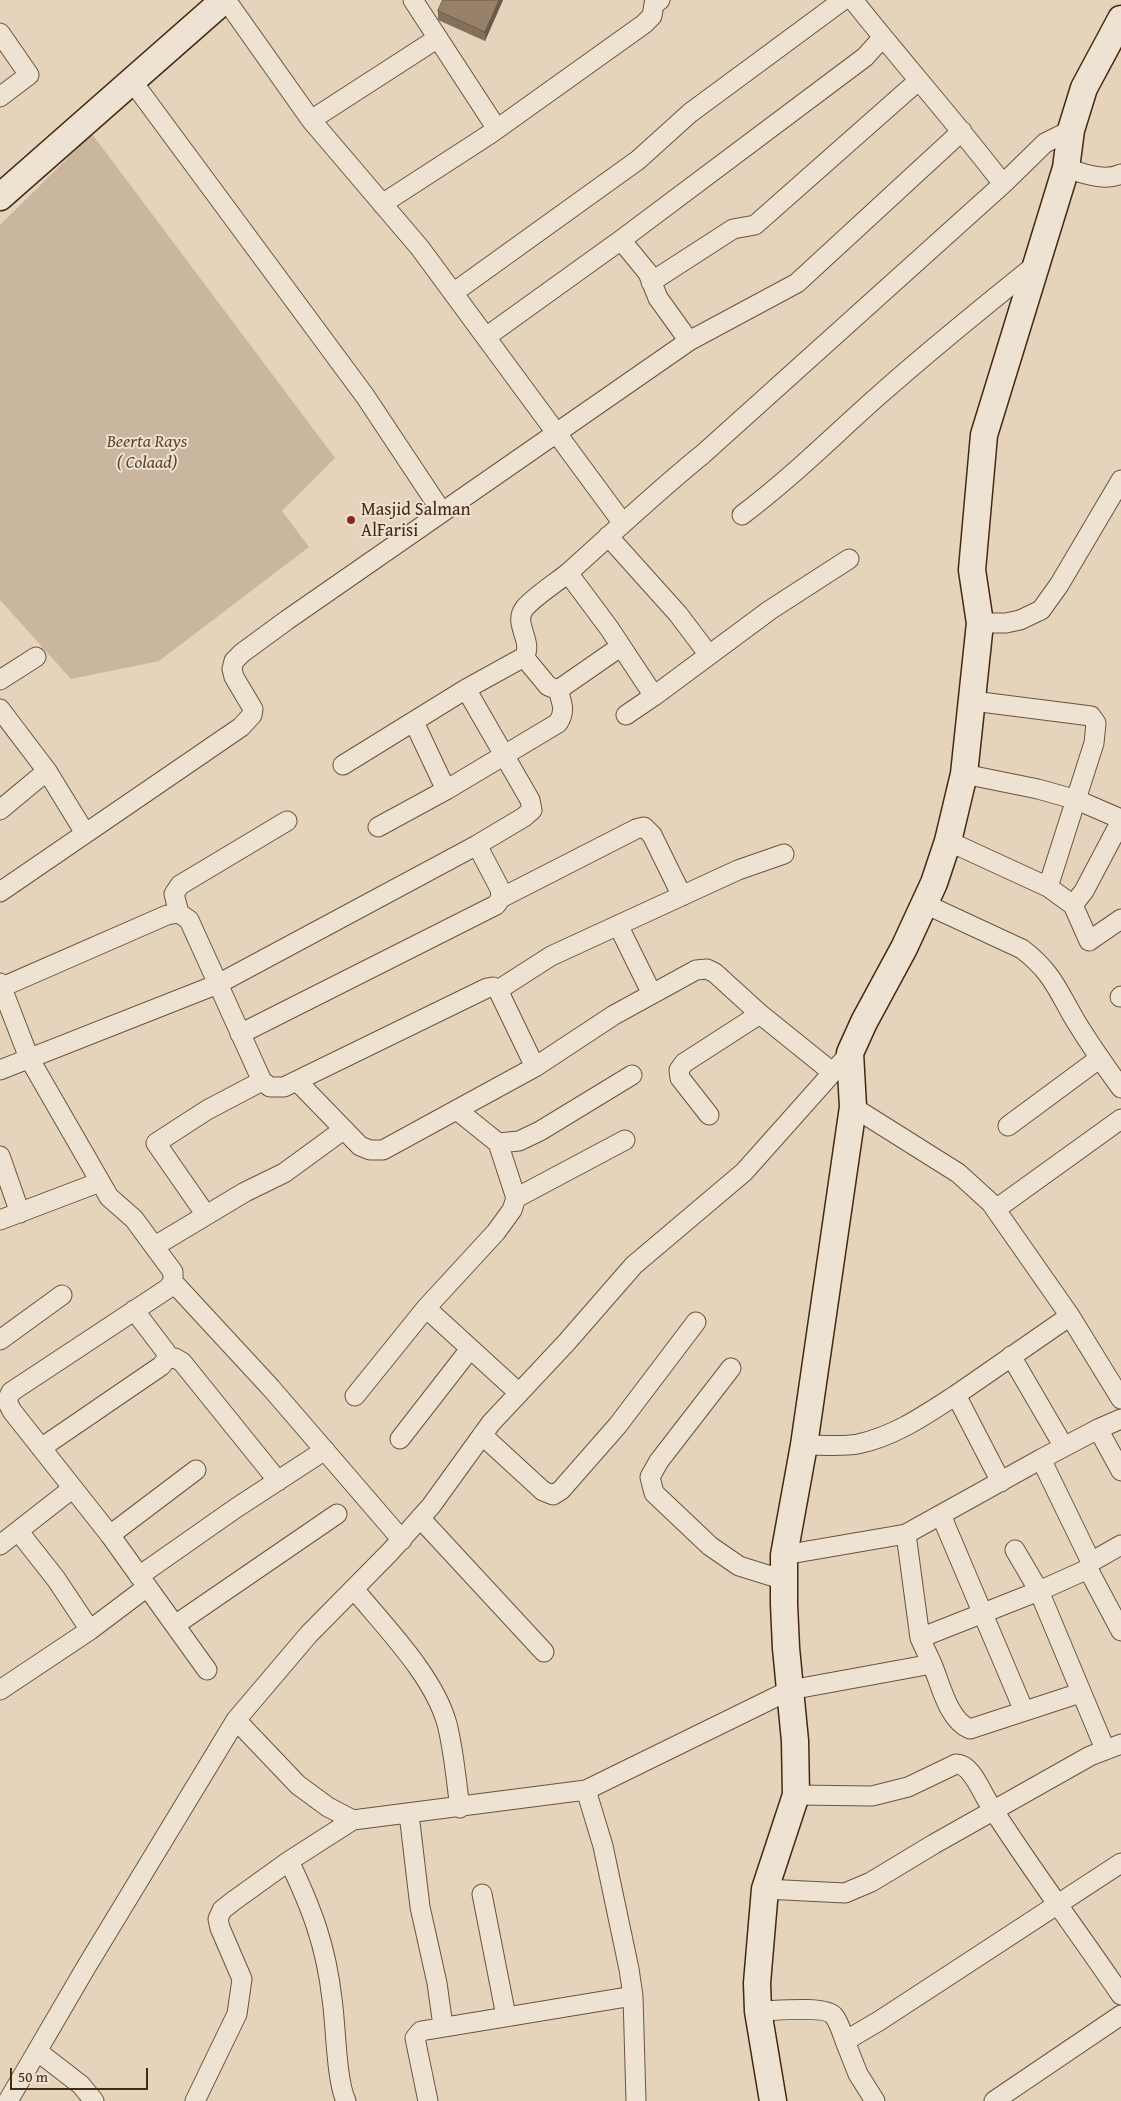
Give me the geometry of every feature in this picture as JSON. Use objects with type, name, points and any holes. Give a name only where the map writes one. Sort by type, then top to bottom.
[{"type":"street","points":[[0,196],[225,0],[310,120],[420,248],[622,522]]},
{"type":"street","points":[[413,0],[497,129]]},
{"type":"street","points":[[382,204],[497,129],[644,24],[652,16],[654,4],[660,0]]},
{"type":"street","points":[[453,292],[638,160],[690,112],[843,0]]},
{"type":"street","points":[[853,0],[918,81],[962,130],[1003,184]]},
{"type":"street","points":[[8,2101],[84,1969],[236,1720],[309,1634],[402,1540],[482,1435],[634,1265],[744,1172],[850,1053],[925,904],[948,841],[964,774],[980,623],[972,570],[984,435],[1039,262],[1066,168],[1071,130],[1084,88],[1121,19]]},
{"type":"street","points":[[0,33],[30,75],[0,97]]},
{"type":"street","points":[[486,337],[621,240],[865,57],[883,37]]},
{"type":"street","points":[[310,120],[438,38]]},
{"type":"street","points":[[132,81],[365,396],[442,512]]},
{"type":"street","points":[[652,282],[732,229],[755,225],[918,81]]},
{"type":"street","points":[[0,892],[233,732],[250,718],[253,709],[234,677],[232,669],[234,661],[242,653],[690,341],[797,283],[962,130]]},
{"type":"street","points":[[343,765],[466,689],[524,657],[527,647],[521,621],[523,610],[568,573],[622,522],[703,454],[1045,144],[1071,130]]},
{"type":"street","points":[[1066,168],[1103,177],[1121,174]]},
{"type":"street","points":[[621,240],[648,273],[658,298],[690,341]]},
{"type":"street","points":[[742,515],[768,495],[971,316],[1039,262]]},
{"type":"street","points":[[980,623],[1006,623],[1020,620],[1041,610],[1059,585],[1121,480]]},
{"type":"street","points":[[608,536],[678,614],[709,655]]},
{"type":"street","points":[[626,715],[770,610],[849,559]]},
{"type":"street","points":[[568,573],[654,696]]},
{"type":"street","points":[[558,690],[620,646]]},
{"type":"street","points":[[0,680],[36,657]]},
{"type":"street","points":[[524,657],[548,686],[558,690]]},
{"type":"street","points":[[0,1070],[218,984],[477,845],[524,817],[532,810],[530,800],[466,689]]},
{"type":"street","points":[[378,826],[446,790],[558,723],[563,715],[563,707],[558,690]]},
{"type":"street","points":[[973,701],[1091,716],[1096,723],[1094,743],[1048,887]]},
{"type":"street","points":[[0,709],[47,771],[85,834]]},
{"type":"street","points":[[414,722],[446,790]]},
{"type":"street","points":[[0,810],[47,771]]},
{"type":"street","points":[[964,774],[1038,789],[1077,800],[1121,820],[1084,891],[1073,905]]},
{"type":"street","points":[[287,821],[180,885],[174,894],[179,913],[189,920],[262,1081],[270,1087],[284,1087],[487,988],[493,987],[498,990],[535,1067]]},
{"type":"street","points":[[240,1034],[496,905],[501,898],[636,829],[644,827],[652,835],[682,896]]},
{"type":"street","points":[[948,841],[1048,887],[1073,905],[1089,941],[1121,919]]},
{"type":"street","points":[[477,845],[500,889],[501,898]]},
{"type":"street","points":[[498,990],[551,956],[738,870],[784,854]]},
{"type":"street","points":[[925,904],[1022,949],[1033,958],[1053,978],[1075,1019],[1121,1088]]},
{"type":"street","points":[[179,913],[167,915],[1,986],[29,1058],[109,1197],[134,1219],[173,1272],[173,1282],[167,1289],[11,1392],[5,1407],[41,1448],[110,1536],[207,1670]]},
{"type":"street","points":[[618,925],[652,994]]},
{"type":"street","points":[[297,1081],[360,1146],[370,1150],[383,1150],[535,1067],[614,1015],[696,970],[707,969],[715,973],[760,1014],[832,1072]]},
{"type":"street","points":[[709,1115],[680,1078],[678,1070],[684,1063],[760,1014]]},
{"type":"street","points":[[773,2101],[758,2011],[759,1948],[765,1889],[796,1795],[795,1741],[786,1648],[784,1568],[804,1446],[853,1106],[850,1053]]},
{"type":"street","points":[[1008,1126],[1100,1058]]},
{"type":"street","points":[[498,1143],[518,1141],[540,1131],[632,1075]]},
{"type":"street","points":[[206,1215],[156,1143],[207,1110],[262,1081]]},
{"type":"street","points":[[853,1106],[958,1173],[981,1192],[996,1210],[1070,1316],[1121,1399]]},
{"type":"street","points":[[355,1396],[426,1308],[496,1232],[512,1210],[516,1198],[498,1143],[456,1110]]},
{"type":"street","points":[[996,1210],[1121,1119]]},
{"type":"street","points":[[154,1246],[244,1192],[284,1173],[344,1130]]},
{"type":"street","points":[[516,1198],[625,1140]]},
{"type":"street","points":[[0,1156],[20,1213]]},
{"type":"street","points":[[0,1220],[100,1182]]},
{"type":"street","points":[[173,1282],[265,1381],[402,1540]]},
{"type":"street","points":[[0,1340],[62,1295]]},
{"type":"street","points":[[426,1308],[519,1393]]},
{"type":"street","points":[[134,1310],[166,1352],[167,1359]]},
{"type":"street","points":[[804,1446],[857,1444],[880,1438],[907,1426],[956,1395],[1070,1316]]},
{"type":"street","points":[[482,1435],[543,1491],[553,1495],[561,1490],[618,1425],[696,1322]]},
{"type":"street","points":[[400,1439],[470,1349]]},
{"type":"street","points":[[1011,1356],[1064,1447]]},
{"type":"street","points":[[41,1448],[161,1366],[167,1359],[175,1358],[182,1362],[278,1480]]},
{"type":"street","points":[[731,1368],[659,1461],[650,1477],[654,1492],[710,1546],[739,1566],[784,1568],[906,1534],[1041,1459],[1121,1419]]},
{"type":"street","points":[[956,1395],[1001,1482]]},
{"type":"street","points":[[1098,1429],[1121,1471]]},
{"type":"street","points":[[0,1690],[90,1630],[143,1582],[278,1480],[325,1450]]},
{"type":"street","points":[[1041,1459],[1121,1631]]},
{"type":"street","points":[[110,1536],[196,1470]]},
{"type":"street","points":[[0,1545],[73,1488]]},
{"type":"street","points":[[175,1625],[337,1514]]},
{"type":"street","points":[[941,1514],[1024,1711]]},
{"type":"street","points":[[420,1518],[544,1652]]},
{"type":"street","points":[[19,1532],[56,1579],[90,1630]]},
{"type":"street","points":[[906,1534],[920,1638],[955,1717],[963,1726],[970,1729],[1080,1693]]},
{"type":"street","points":[[920,1638],[1039,1591],[1090,1566],[1121,1545]]},
{"type":"street","points":[[765,1889],[846,1893],[871,1882],[934,1844],[1090,1756],[1113,1746],[1080,1693],[1039,1591],[1015,1550]]},
{"type":"street","points":[[354,1589],[427,1680],[446,1722],[454,1757],[460,1808]]},
{"type":"street","points":[[194,2101],[237,2014],[242,1979],[222,1934],[218,1919],[222,1910],[289,1861],[353,1820],[460,1808],[586,1790],[790,1690],[932,1664]]},
{"type":"street","points":[[236,1720],[298,1785],[328,1807],[353,1820]]},
{"type":"street","points":[[796,1795],[872,1796],[908,1787],[948,1768],[961,1764],[972,1775],[1121,1994]]},
{"type":"street","points":[[586,1790],[603,1846],[629,1969],[632,1996],[636,2101]]},
{"type":"street","points":[[409,1814],[420,1907],[437,1983],[443,2026]]},
{"type":"street","points":[[289,1861],[318,1926],[324,1948],[332,1997],[341,2081],[346,2101]]},
{"type":"street","points":[[845,2041],[879,2021],[1121,1863]]},
{"type":"street","points":[[482,1894],[506,2016]]},
{"type":"street","points":[[428,2101],[415,2038],[421,2031],[632,1996]]},
{"type":"street","points":[[758,2011],[813,2009],[828,2012],[836,2018],[858,2074],[875,2101]]},
{"type":"street","points":[[994,2101],[1121,2015]]},
{"type":"street","points":[[37,2050],[81,2085],[94,2101]]},
{"type":"green space","name":"Beerta Rays ( Colaad)","points":[[92,134],[335,458],[282,511],[309,547],[159,661],[71,679],[0,600],[0,225]]},
{"type":"building","points":[[443,0],[499,0],[485,32],[438,11]]},
{"type":"place","name":"Masjid Salman AlFarisi","points":[[351,520]]}]
